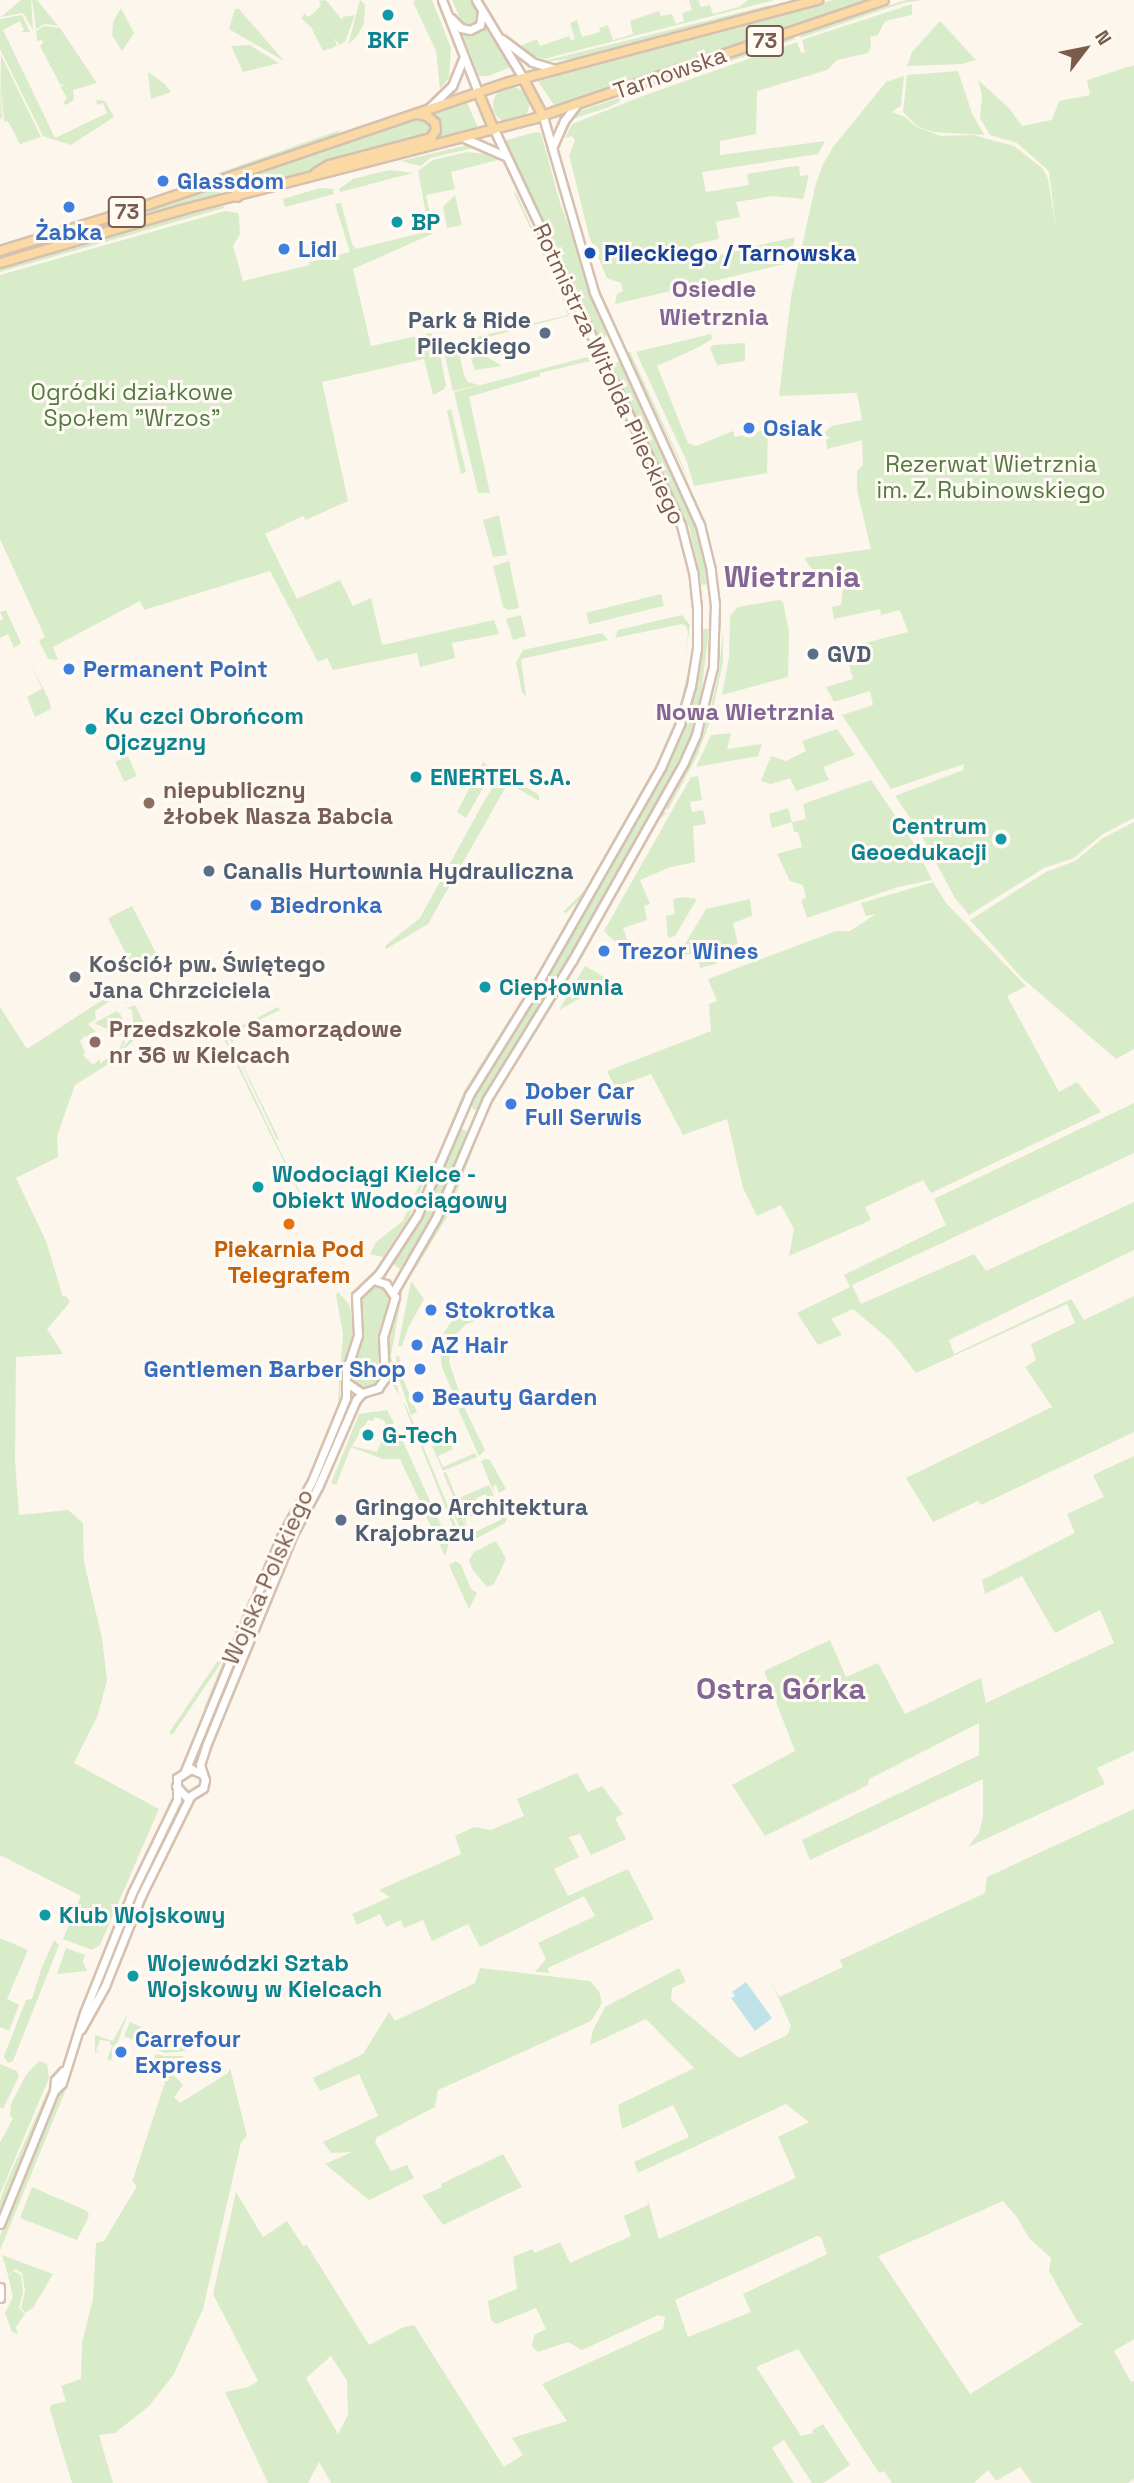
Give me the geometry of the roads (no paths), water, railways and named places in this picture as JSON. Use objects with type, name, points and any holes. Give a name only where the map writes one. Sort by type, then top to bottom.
[{"type":"main road","points":[[442,0],[478,92]]},
{"type":"main road","points":[[476,0],[543,116]]},
{"type":"main road","name":"Tarnowska","points":[[523,78],[818,0]]},
{"type":"main road","name":"Tarnowska","points":[[494,130],[576,105],[884,0]]},
{"type":"main road","points":[[446,12],[461,28],[470,30],[480,25],[482,11]]},
{"type":"main road","points":[[494,31],[524,57],[556,69]]},
{"type":"main road","points":[[428,109],[456,79],[464,56]]},
{"type":"main road","name":"73","points":[[0,251],[252,170],[523,78]]},
{"type":"main road","name":"Rotmistrza Witolda Pileckiego","points":[[374,1280],[417,1216],[461,1111],[556,951],[672,745],[691,687],[698,628],[693,572],[675,511],[478,92]]},
{"type":"main road","points":[[552,148],[561,127],[576,105]]},
{"type":"main road","points":[[308,178],[329,165],[431,138],[436,130],[433,120],[425,115],[413,114]]},
{"type":"main road","name":"Rotmistrza Witolda Pileckiego","points":[[394,1291],[436,1218],[479,1115],[567,970],[684,762],[706,700],[715,654],[713,585],[700,526],[594,292],[543,116]]},
{"type":"main road","name":"73","points":[[0,263],[237,197],[494,130]]},
{"type":"main road","points":[[464,138],[506,156]]},
{"type":"main road","points":[[237,197],[238,184],[252,170]]},
{"type":"main road","points":[[374,1280],[394,1291]]},
{"type":"main road","name":"Wojska Polskiego","points":[[185,1771],[280,1539],[312,1481],[341,1412],[348,1391],[346,1372],[358,1335],[356,1296],[374,1280]]},
{"type":"main road","name":"Wojska Polskiego","points":[[204,1778],[201,1758],[276,1573],[356,1400],[362,1394],[378,1388],[385,1378],[383,1337],[395,1304],[394,1291]]},
{"type":"main road","points":[[347,1383],[362,1394]]},
{"type":"main road","points":[[0,2224],[54,2091],[60,2087],[63,2071],[80,2031],[105,1986],[146,1886],[190,1797],[202,1790],[204,1778],[194,1769],[178,1776],[177,1800],[132,1893],[84,2013],[80,2031]]},
{"type":"main road","points":[[176,1786],[181,1796],[190,1797]]},
{"type":"main road","points":[[0,2287],[0,2298]]},
{"type":"water","points":[[746,1982],[772,2018],[755,2031],[731,1998],[735,1996],[732,1992]]},
{"type":"place","name":"BKF","points":[[388,15]]},
{"type":"place","name":"Glassdom","points":[[163,181]]},
{"type":"place","name":"Żabka","points":[[69,207]]},
{"type":"place","name":"BP","points":[[397,222]]},
{"type":"place","name":"Lidl","points":[[284,249]]},
{"type":"place","name":"Pileckiego / Tarnowska","points":[[590,253]]},
{"type":"place","name":"Park & Ride Pileckiego","points":[[545,333]]},
{"type":"place","name":"Osiak","points":[[749,428]]},
{"type":"place","name":"GVD","points":[[813,654]]},
{"type":"place","name":"Permanent Point","points":[[69,669]]},
{"type":"place","name":"Ku czci Obrońcom Ojczyzny","points":[[91,729]]},
{"type":"place","name":"ENERTEL S.A.","points":[[416,777]]},
{"type":"place","name":"niepubliczny żłobek Nasza Babcia","points":[[149,803]]},
{"type":"place","name":"Centrum Geoedukacji","points":[[1001,839]]},
{"type":"place","name":"Canalis Hurtownia Hydrauliczna","points":[[209,871]]},
{"type":"place","name":"Biedronka","points":[[256,905]]},
{"type":"place","name":"Trezor Wines","points":[[604,951]]},
{"type":"place","name":"Kościół pw. Świętego Jana Chrzciciela","points":[[75,977]]},
{"type":"place","name":"Ciepłownia","points":[[485,987]]},
{"type":"place","name":"Przedszkole Samorządowe nr 36 w Kielcach","points":[[95,1042]]},
{"type":"place","name":"Dober Car Full Serwis","points":[[511,1104]]},
{"type":"place","name":"Wodociągi Kielce - Obiekt Wodociągowy","points":[[258,1187]]},
{"type":"place","name":"Piekarnia Pod Telegrafem","points":[[289,1224]]},
{"type":"place","name":"Stokrotka","points":[[431,1310]]},
{"type":"place","name":"AZ Hair","points":[[417,1345]]},
{"type":"place","name":"Gentlemen Barber Shop","points":[[420,1369]]},
{"type":"place","name":"Beauty Garden","points":[[418,1397]]},
{"type":"place","name":"G-Tech","points":[[368,1435]]},
{"type":"place","name":"Gringoo Architektura Krajobrazu","points":[[341,1520]]},
{"type":"place","name":"Klub Wojskowy","points":[[45,1915]]},
{"type":"place","name":"Wojewódzki Sztab Wojskowy w Kielcach","points":[[133,1976]]},
{"type":"place","name":"Carrefour Express","points":[[121,2052]]},
{"type":"district","name":"Osiedle Wietrznia","points":[[714,303]]},
{"type":"district","name":"Wietrznia","points":[[792,577]]},
{"type":"district","name":"Nowa Wietrznia","points":[[745,712]]},
{"type":"district","name":"Ostra Górka","points":[[781,1689]]},
{"type":"park label","name":"Ogródki działkowe Społem \"Wrzos\"","points":[[132,405]]},
{"type":"park label","name":"Rezerwat Wietrznia im. Z. Rubinowskiego","points":[[991,477]]}]
